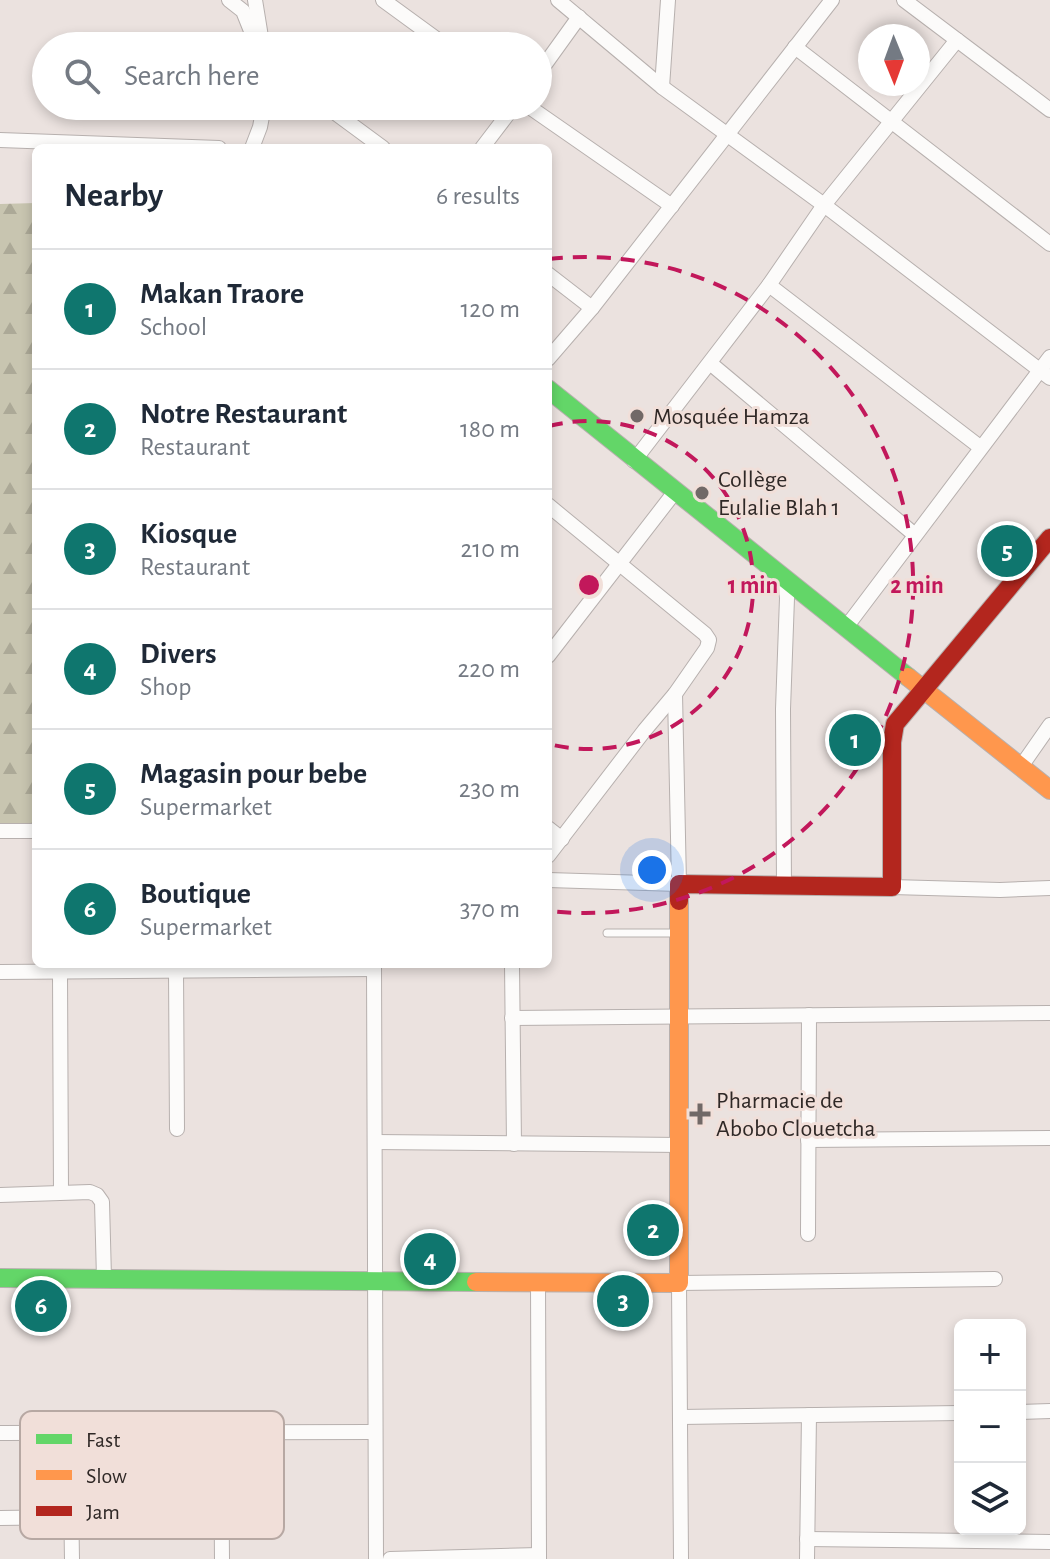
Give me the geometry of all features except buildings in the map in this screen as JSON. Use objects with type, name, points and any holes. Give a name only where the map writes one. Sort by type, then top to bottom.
[{"type":"street","points":[[229,0],[243,11],[253,32]]},
{"type":"street","points":[[255,0],[258,32]]},
{"type":"street","points":[[383,0],[427,32]]},
{"type":"street","points":[[558,0],[662,87],[824,205],[1045,374]]},
{"type":"street","points":[[662,87],[668,0]]},
{"type":"street","points":[[552,354],[592,308],[832,0]]},
{"type":"street","points":[[904,0],[1050,110]]},
{"type":"street","points":[[552,55],[579,17]]},
{"type":"street","points":[[634,461],[769,285],[824,205],[957,40]]},
{"type":"street","points":[[795,47],[1050,244]]},
{"type":"street","points":[[254,144],[261,120]]},
{"type":"street","points":[[345,120],[378,144]]},
{"type":"street","points":[[485,144],[503,120]]},
{"type":"street","points":[[548,120],[672,206]]},
{"type":"street","points":[[0,140],[108,144]]},
{"type":"street","points":[[552,277],[592,308]]},
{"type":"street","points":[[769,285],[980,447]]},
{"type":"street","points":[[847,626],[980,447],[1045,374],[1050,357]]},
{"type":"street","points":[[710,363],[915,535]]},
{"type":"street","points":[[552,392],[674,493],[847,626],[1050,790]]},
{"type":"street","points":[[552,651],[674,493]]},
{"type":"street","points":[[552,508],[709,640],[707,648],[675,694],[552,851]]},
{"type":"street","points":[[892,887],[895,724],[1050,538]]},
{"type":"street","points":[[784,887],[785,578]]},
{"type":"street","points":[[675,694],[681,1145],[681,1559]]},
{"type":"street","points":[[1020,768],[1050,725]]},
{"type":"street","points":[[0,831],[32,831]]},
{"type":"street","points":[[552,831],[562,839]]},
{"type":"street","points":[[552,880],[784,887],[1050,888]]},
{"type":"street","points":[[0,972],[295,968]]},
{"type":"street","points":[[374,968],[376,1559]]},
{"type":"street","points":[[512,968],[514,1144]]},
{"type":"street","points":[[176,971],[177,1129]]},
{"type":"street","points":[[60,973],[61,1192]]},
{"type":"street","points":[[512,1018],[1050,1013]]},
{"type":"street","points":[[808,1234],[809,1015]]},
{"type":"street","points":[[808,1140],[1050,1138]]},
{"type":"street","points":[[375,1142],[681,1145]]},
{"type":"street","points":[[0,1195],[61,1192],[90,1192],[97,1195],[102,1202],[104,1278]]},
{"type":"street","points":[[0,1278],[679,1283],[995,1279]]},
{"type":"street","points":[[390,1559],[539,1557],[538,1281]]},
{"type":"street","points":[[1026,1412],[1050,1411]]},
{"type":"street","points":[[681,1417],[954,1413]]},
{"type":"street","points":[[807,1559],[809,1415]]},
{"type":"street","points":[[284,1433],[375,1432]]},
{"type":"street","points":[[0,1433],[20,1433]]},
{"type":"street","points":[[0,1518],[20,1518]]},
{"type":"street","points":[[222,1539],[222,1559]]},
{"type":"street","points":[[807,1539],[1050,1542]]},
{"type":"lane","points":[[607,933],[679,933]]},
{"type":"green space","points":[[32,203],[32,832],[0,826],[0,204]]},
{"type":"traffic: fast","points":[[552,392],[908,677]]},
{"type":"traffic: fast","points":[[0,1278],[476,1282]]},
{"type":"traffic: slow","points":[[908,677],[1050,790]]},
{"type":"traffic: slow","points":[[476,1282],[679,1283],[679,901]]},
{"type":"traffic: jam","points":[[679,901],[679,884],[892,887],[892,742],[895,724],[1050,538]]},
{"type":"place","name":"Mosquée Hamza","points":[[637,416]]},
{"type":"place","name":"Collège Eulalie Blah 1","points":[[702,493]]},
{"type":"place","name":"Magasin pour bebe","points":[[1007,551]]},
{"type":"place","name":"Makan Traore","points":[[855,740]]},
{"type":"place","name":"Pharmacie de Abobo Clouetcha","points":[[700,1114]]},
{"type":"place","name":"Notre Restaurant","points":[[653,1230]]},
{"type":"place","name":"Divers","points":[[430,1259]]},
{"type":"place","name":"Kiosque","points":[[623,1301]]},
{"type":"place","name":"Boutique","points":[[41,1306]]}]
